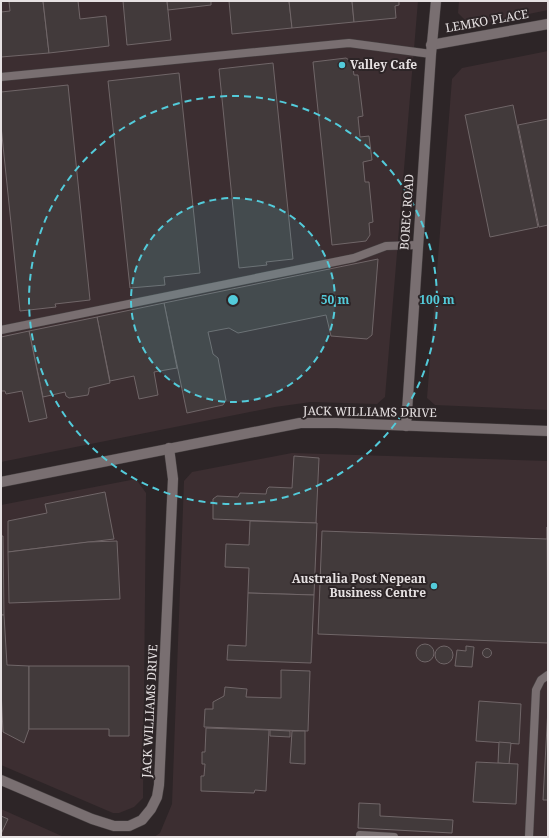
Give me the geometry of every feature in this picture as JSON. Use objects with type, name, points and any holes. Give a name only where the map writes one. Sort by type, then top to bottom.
[{"type":"street","name":"BOREC ROAD","points":[[406,426],[431,49],[436,1]]},
{"type":"street","name":"LEMKO PLACE","points":[[431,49],[548,24]]},
{"type":"street","name":"JACK WILLIAMS DRIVE","points":[[1,482],[300,423],[548,431]]},
{"type":"street","name":"JACK WILLIAMS DRIVE","points":[[1,780],[114,826],[129,826],[142,820],[151,809],[156,797],[160,778],[173,479],[169,448]]},
{"type":"lane","points":[[1,77],[349,43],[431,49]]},
{"type":"lane","points":[[1,330],[314,267],[354,258],[386,246],[418,245]]},
{"type":"lane","points":[[529,837],[536,690],[540,680],[548,675]]},
{"type":"lane","points":[[360,835],[394,837]]},
{"type":"shaded area","points":[[1,1],[418,1],[385,397],[377,404],[311,402],[275,407],[1,462]]},
{"type":"shaded area","points":[[459,1],[548,1],[548,10],[471,26],[458,13]]},
{"type":"shaded area","points":[[548,51],[548,410],[435,405],[427,398],[452,79],[462,68]]},
{"type":"shaded area","points":[[292,453],[548,461],[548,837],[154,837],[160,833],[172,804],[184,481],[192,472]]},
{"type":"shaded area","points":[[136,479],[146,493],[143,798],[134,807],[119,813],[113,813],[1,765],[1,505]]},
{"type":"shaded area","points":[[1,809],[64,837],[1,837]]},
{"type":"building","points":[[9,1],[43,1],[49,53],[1,57],[1,12],[10,11]]},
{"type":"building","points":[[43,1],[78,1],[80,19],[106,16],[109,46],[49,53]]},
{"type":"building","points":[[123,1],[167,1],[171,40],[127,45]]},
{"type":"building","points":[[167,1],[211,1],[211,5],[168,10]]},
{"type":"building","points":[[229,1],[289,1],[292,28],[232,34]]},
{"type":"building","points":[[289,1],[352,1],[354,22],[292,28]]},
{"type":"building","points":[[352,1],[399,1],[399,5],[395,6],[396,18],[354,22]]},
{"type":"building","points":[[346,58],[352,62],[354,75],[358,75],[363,116],[358,117],[360,137],[369,136],[372,160],[363,162],[365,182],[369,182],[373,222],[369,223],[370,235],[366,241],[332,245],[313,62]]},
{"type":"building","points":[[273,63],[293,259],[266,262],[267,265],[239,268],[219,69]]},
{"type":"building","points":[[179,73],[200,273],[164,277],[165,285],[130,288],[108,81]]},
{"type":"building","points":[[68,85],[90,300],[55,304],[56,307],[20,311],[1,126],[1,92]]},
{"type":"building","points":[[513,105],[538,227],[490,237],[465,115]]},
{"type":"building","points":[[548,119],[548,225],[539,227],[518,125]]},
{"type":"building","points":[[378,259],[372,335],[367,339],[331,336],[326,315],[238,333],[229,328],[208,332],[213,354],[218,358],[226,400],[223,405],[187,413],[164,303]]},
{"type":"building","points":[[164,303],[177,368],[154,372],[158,395],[139,399],[134,376],[110,381],[97,317]]},
{"type":"building","points":[[97,317],[110,383],[89,388],[88,395],[69,398],[66,396],[65,392],[43,397],[29,331]]},
{"type":"building","points":[[29,331],[47,418],[29,422],[22,391],[6,394],[5,391],[1,391],[1,337]]},
{"type":"building","points":[[294,456],[319,458],[316,523],[213,519],[213,499],[217,496],[238,497],[240,493],[266,494],[269,487],[292,488]]},
{"type":"building","points":[[105,492],[114,539],[8,552],[8,521],[47,513],[45,504]]},
{"type":"building","points":[[250,521],[317,523],[314,595],[248,593],[249,568],[225,567],[226,544],[249,545]]},
{"type":"building","name":"Australia Post Nepean Business Centre","points":[[547,527],[548,643],[318,634],[322,531],[547,539]]},
{"type":"building","points":[[1,536],[3,536],[4,615],[1,615]]},
{"type":"building","points":[[117,541],[120,599],[9,603],[8,552],[88,542]]},
{"type":"building","points":[[248,593],[314,595],[311,663],[227,660],[228,645],[246,646]]},
{"type":"building","points":[[1,615],[4,615],[7,665],[29,666],[29,729],[24,743],[3,732],[1,690]]},
{"type":"building","points":[[425,644],[431,647],[434,653],[431,659],[425,662],[419,659],[416,653],[419,647]]},
{"type":"building","points":[[444,646],[450,649],[453,655],[450,661],[444,664],[438,661],[435,655],[438,649]]},
{"type":"building","points":[[466,646],[474,647],[472,667],[455,666],[457,650],[466,651]]},
{"type":"building","points":[[485,649],[489,649],[491,653],[489,657],[485,657],[483,655],[483,651]]},
{"type":"building","points":[[29,666],[129,666],[129,736],[109,736],[109,729],[29,729]]},
{"type":"building","points":[[281,670],[310,671],[308,731],[204,727],[205,709],[213,709],[213,702],[224,696],[225,687],[247,689],[246,697],[281,698]]},
{"type":"building","points":[[479,701],[521,704],[519,744],[476,741]]},
{"type":"building","points":[[548,708],[548,800],[543,800]]},
{"type":"building","points":[[206,728],[269,730],[266,791],[255,790],[254,793],[201,791],[201,776],[204,776],[205,764],[202,764],[202,752],[205,752]]},
{"type":"building","points":[[270,730],[290,731],[290,737],[270,736]]},
{"type":"building","points":[[292,731],[305,731],[305,764],[290,763]]},
{"type":"building","points":[[499,742],[511,743],[509,764],[498,763]]},
{"type":"building","points":[[476,762],[518,764],[516,804],[473,802]]},
{"type":"building","points":[[359,803],[380,804],[380,816],[453,820],[452,833],[358,828]]},
{"type":"building","points":[[1,816],[8,819],[1,834]]},
{"type":"place","name":"Valley Cafe","points":[[342,65]]},
{"type":"place","name":"Australia Post Nepean Business Centre","points":[[434,586]]}]
